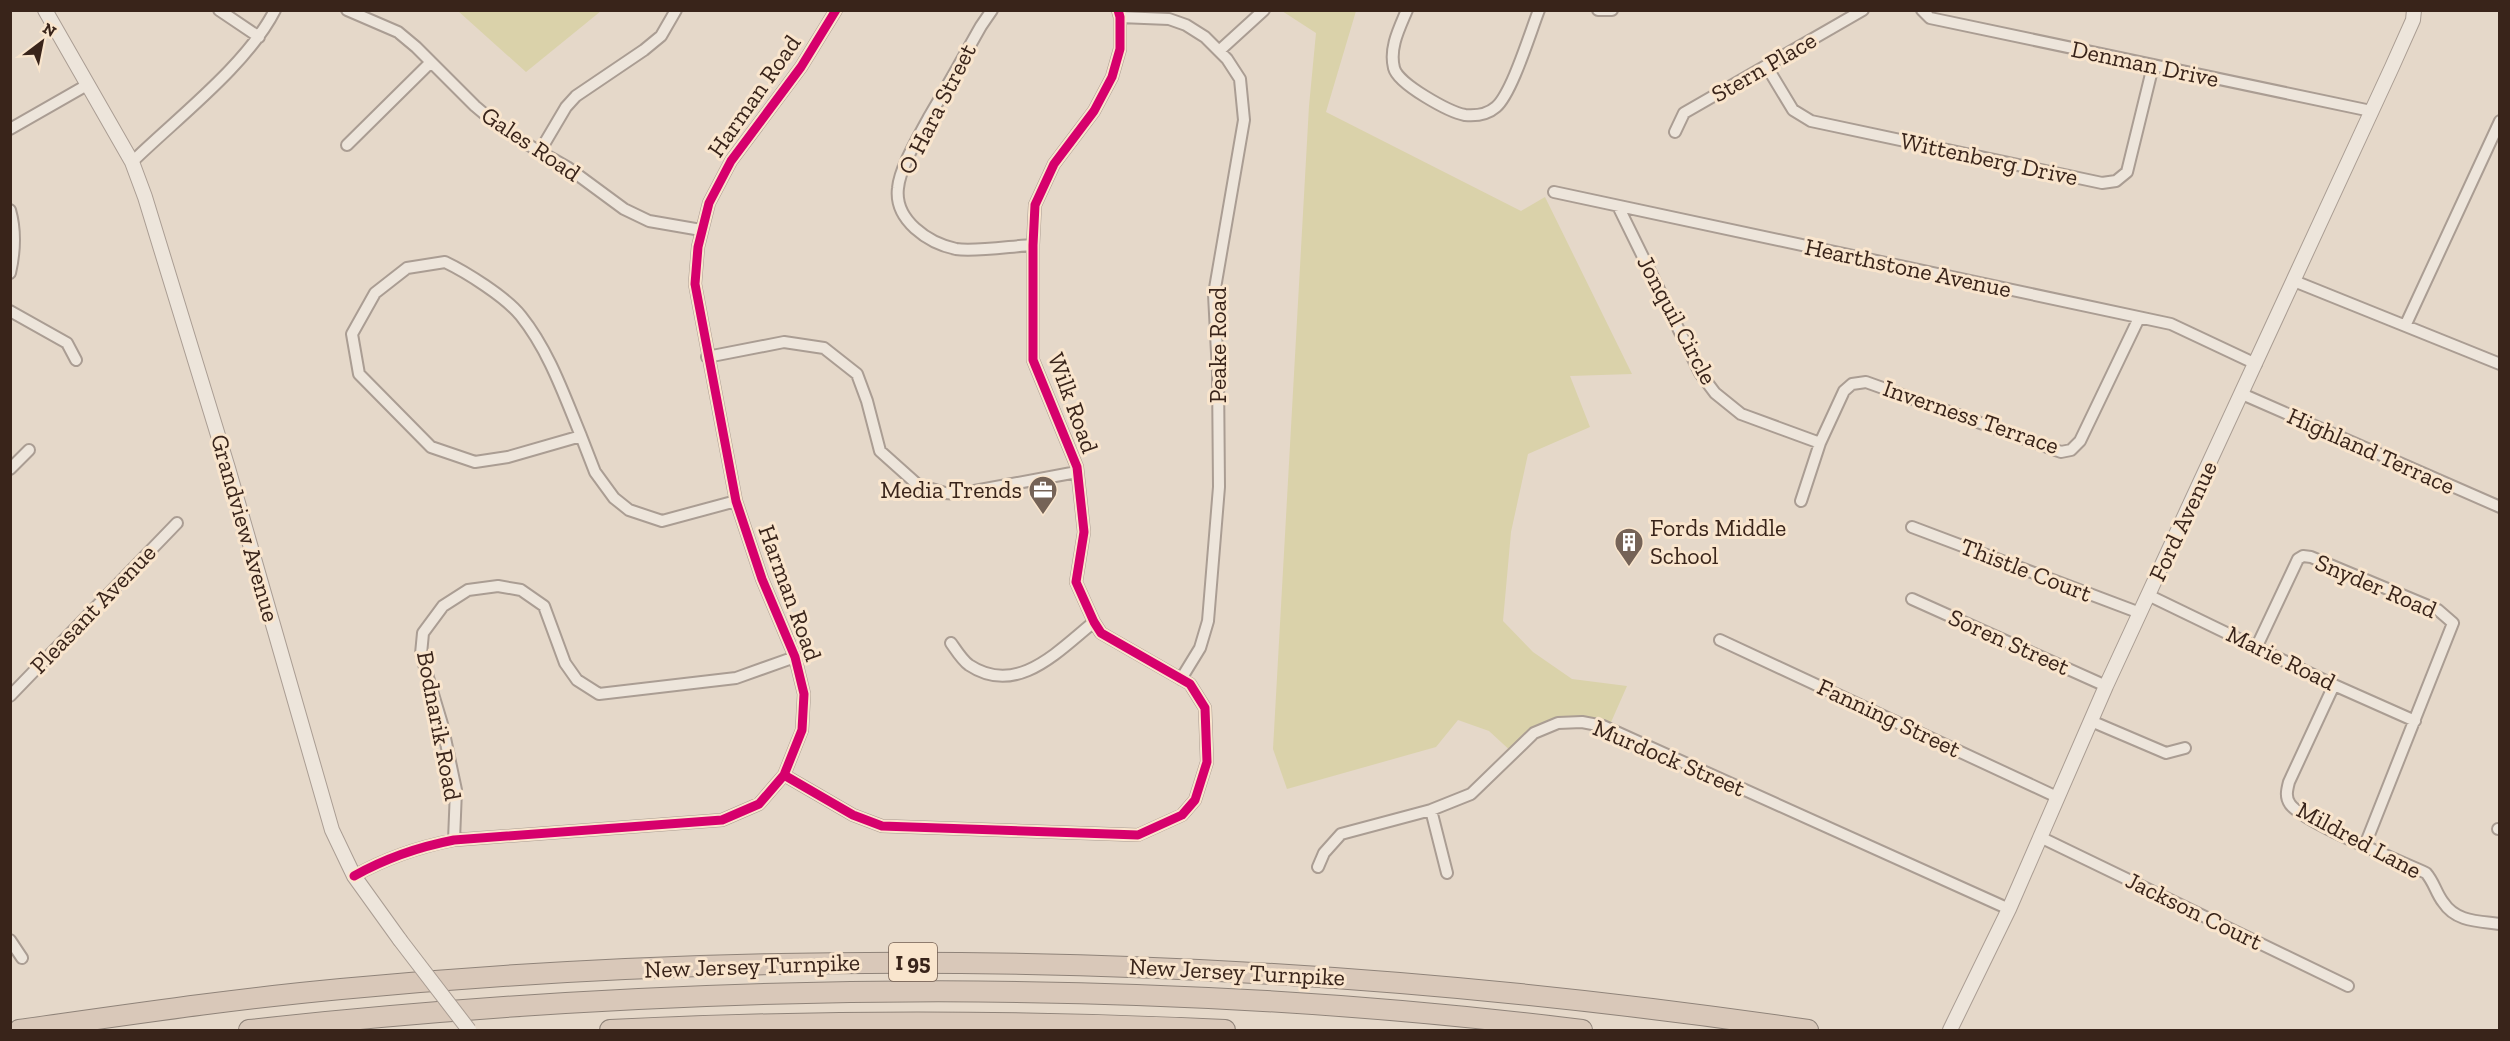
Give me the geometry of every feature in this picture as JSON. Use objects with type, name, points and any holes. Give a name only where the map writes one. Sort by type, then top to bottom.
[{"type":"highway","name":"New Jersey Turnpike","points":[[19,1030],[222,1003],[452,980],[699,966],[930,962],[1156,967],[1360,978],[1572,999],[1808,1030]]},
{"type":"highway","name":"New Jersey Turnpike","points":[[249,1030],[457,1010],[573,1003],[689,997],[931,992],[1043,993],[1255,1002],[1445,1016],[1582,1030]]},
{"type":"highway","points":[[610,1030],[926,1022],[1041,1023],[1226,1030]]},
{"type":"street","name":"Grandview Avenue","points":[[45,10],[132,162],[165,257],[225,458],[327,816],[354,876],[469,1030]]},
{"type":"street","points":[[219,10],[259,37]]},
{"type":"street","points":[[132,162],[238,62],[259,37],[275,10]]},
{"type":"street","name":"Gales Road","points":[[347,10],[398,32],[494,122],[518,139],[567,166],[610,200],[649,221],[701,230]]},
{"type":"street","points":[[540,151],[566,107],[576,96],[592,83],[644,51],[661,36],[675,10]]},
{"type":"street","name":"Harman Road","points":[[354,876],[395,856],[426,845],[454,840],[722,820],[759,804],[784,775],[802,730],[804,694],[795,657],[762,579],[736,501],[695,285],[701,230],[709,203],[731,161],[801,67],[836,10]]},
{"type":"street","name":"O Hara Street","points":[[992,10],[911,150],[897,188],[900,207],[906,218],[922,235],[934,242],[958,249],[1033,245]]},
{"type":"street","points":[[1219,51],[1264,10]]},
{"type":"street","points":[[1407,10],[1392,55],[1394,71],[1424,96],[1464,115],[1479,115],[1495,108],[1505,96],[1539,10]]},
{"type":"street","points":[[1598,10],[1612,10]]},
{"type":"street","name":"Stern Place","points":[[1675,132],[1684,113],[1863,10]]},
{"type":"street","name":"Denman Drive","points":[[1922,10],[1930,18],[2371,111]]},
{"type":"street","name":"Ford Avenue","points":[[1952,1025],[2009,909],[2106,686],[2409,30],[2414,10]]},
{"type":"street","name":"Wilk Road","points":[[784,775],[853,815],[882,826],[1138,835],[1182,815],[1195,801],[1207,762],[1205,708],[1196,690],[1101,633],[1094,622],[1076,582],[1084,532],[1077,467],[1033,360],[1035,205],[1054,164],[1094,111],[1112,77],[1120,49],[1119,14]]},
{"type":"street","name":"Peake Road","points":[[1119,14],[1169,19],[1186,25],[1206,37],[1227,59],[1240,79],[1244,120],[1214,294],[1218,373],[1219,487],[1208,621],[1200,648],[1181,679]]},
{"type":"street","points":[[347,145],[431,62]]},
{"type":"street","name":"Wittenberg Drive","points":[[1767,67],[1793,110],[1811,121],[2102,183],[2116,181],[2127,172],[2153,66]]},
{"type":"street","points":[[10,129],[87,85]]},
{"type":"street","points":[[2406,324],[2499,121]]},
{"type":"street","name":"Hearthstone Avenue","points":[[1554,192],[2170,324],[2256,364]]},
{"type":"street","name":"Jonquil Circle","points":[[1618,206],[1700,374],[1715,393],[1741,414],[1820,443]]},
{"type":"street","points":[[10,210],[14,222],[15,250],[10,273]]},
{"type":"street","points":[[581,436],[508,457],[475,462],[431,447],[359,374],[351,334],[375,293],[407,268],[445,262],[467,272],[519,314],[555,371],[581,436],[595,472],[614,498],[629,510],[662,521],[736,501]]},
{"type":"street","points":[[2294,281],[2406,324],[2499,364]]},
{"type":"street","points":[[10,311],[67,343],[76,360]]},
{"type":"street","name":"Inverness Terrace","points":[[1801,501],[1820,443],[1844,391],[1852,384],[1866,382],[2061,453],[2071,450],[2080,441],[2139,318]]},
{"type":"street","points":[[707,357],[784,342],[824,348],[857,374],[867,400],[880,451],[918,485],[945,493],[958,494],[1077,472]]},
{"type":"street","name":"Highland Terrace","points":[[2242,394],[2499,507]]},
{"type":"street","points":[[10,469],[29,450]]},
{"type":"street","name":"Pleasant Avenue","points":[[10,696],[177,523]]},
{"type":"street","name":"Thistle Court","points":[[1912,527],[2140,613]]},
{"type":"street","name":"Snyder Road","points":[[2257,646],[2298,559],[2303,556],[2311,557],[2438,610],[2452,623],[2452,630],[2365,844]]},
{"type":"street","name":"Bodnarik Road","points":[[454,840],[456,790],[442,724],[421,654],[423,633],[443,606],[468,590],[498,586],[521,590],[544,606],[565,663],[577,680],[599,694],[736,678],[795,657]]},
{"type":"street","name":"Marie Road","points":[[2148,595],[2334,685],[2415,721]]},
{"type":"street","name":"Soren Street","points":[[1912,599],[2106,686]]},
{"type":"street","points":[[951,643],[967,664],[991,676],[1013,675],[1036,668],[1094,622]]},
{"type":"street","name":"Fanning Street","points":[[1720,640],[2057,797]]},
{"type":"street","name":"Mildred Lane","points":[[2334,685],[2289,782],[2286,794],[2288,802],[2296,811],[2426,873],[2442,902],[2462,919],[2499,924]]},
{"type":"street","points":[[2091,721],[2166,753],[2185,748]]},
{"type":"street","name":"Murdock Street","points":[[1318,867],[1324,853],[1341,834],[1431,810],[1471,794],[1534,733],[1558,723],[1582,722],[1603,726],[2009,909]]},
{"type":"street","points":[[1431,810],[1447,873]]},
{"type":"street","name":"Jackson Court","points":[[2040,837],[2349,986]]},
{"type":"street","points":[[10,940],[22,958]]},
{"type":"shaded area","points":[[458,11],[601,11],[526,72]]},
{"type":"shaded area","points":[[1282,11],[1356,11],[1326,112],[1521,211],[1545,197],[1632,374],[1570,376],[1590,427],[1528,454],[1511,532],[1503,621],[1533,652],[1572,679],[1627,686],[1608,729],[1549,727],[1514,754],[1489,731],[1458,720],[1436,747],[1287,789],[1273,749],[1309,106],[1316,33]]},
{"type":"cycle path","points":[[354,876],[402,854],[454,840],[722,820],[759,804],[784,775],[802,730],[804,694],[795,657],[762,579],[736,501],[695,284],[698,247],[709,203],[731,161],[801,67],[836,10]]},
{"type":"cycle path","points":[[784,775],[853,815],[882,826],[1138,835],[1182,815],[1195,800],[1207,762],[1205,708],[1190,684],[1101,633],[1094,622],[1076,582],[1084,532],[1077,467],[1033,360],[1035,205],[1054,164],[1094,111],[1112,77],[1120,49],[1118,10]]},
{"type":"place","name":"Media Trends","points":[[1043,516]]},
{"type":"place","name":"Fords Middle School","points":[[1629,568]]}]
